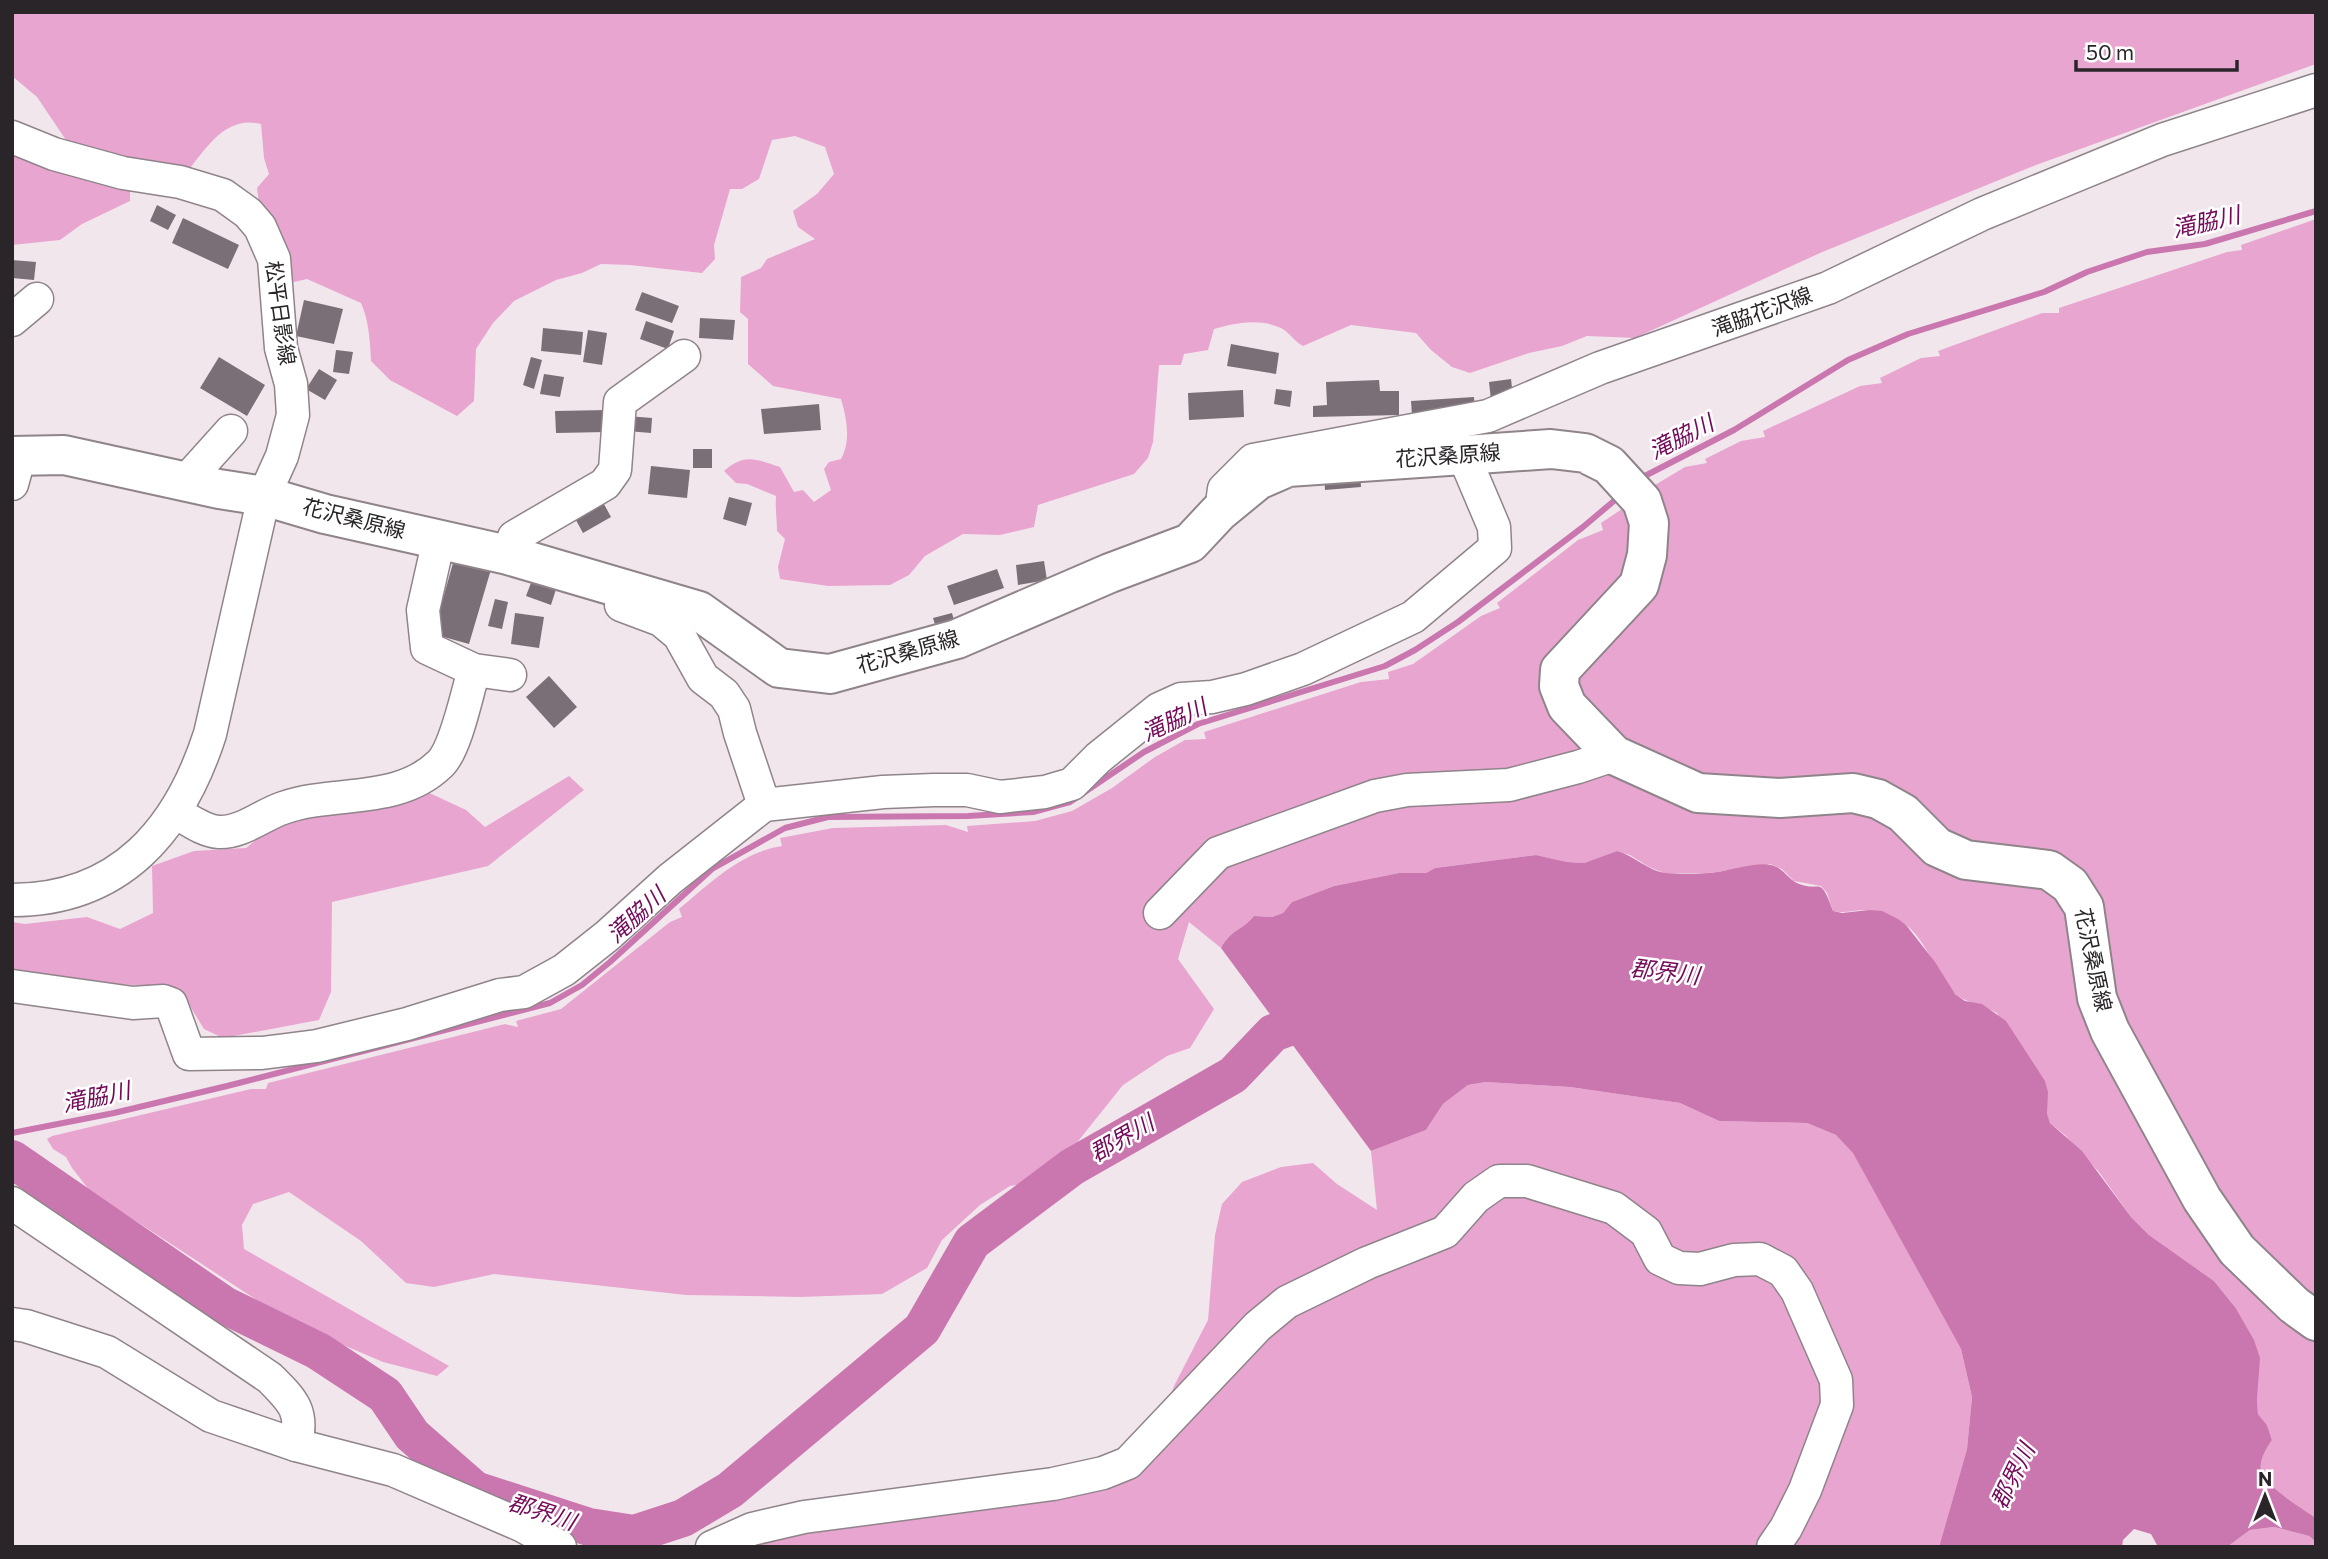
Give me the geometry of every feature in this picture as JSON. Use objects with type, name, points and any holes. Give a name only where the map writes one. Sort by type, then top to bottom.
[{"type":"main road","name":"花沢桑原線","points":[[15,465],[64,456],[264,496],[325,514],[508,555],[699,611],[779,668],[830,674],[957,639],[1099,578],[1190,543],[1220,512],[1258,480],[1288,467],[1551,449],[1585,453],[1609,465],[1632,489],[1649,523],[1647,555],[1639,585],[1560,670],[1559,686],[1567,706],[1614,755],[1698,793],[1780,799],[1853,793],[1878,799],[1903,813],[1937,847],[1966,860],[2049,870],[2070,885],[2084,907],[2097,998],[2110,1031],[2202,1199],[2237,1250],[2294,1305],[2316,1321]]},
{"type":"street","name":"滝脇花沢線","points":[[1220,512],[1224,489],[1253,460],[1488,416],[1600,368],[1828,288],[1982,214],[2162,139],[2316,90]]},
{"type":"street","name":"松平日影線","points":[[12,137],[54,154],[123,173],[180,181],[223,195],[248,213],[260,227],[274,259],[278,328],[292,384],[293,415],[282,456],[264,496],[200,765],[175,812],[149,845],[124,866],[94,884],[65,894],[33,900],[12,900]]},
{"type":"street","points":[[12,320],[37,299]]},
{"type":"street","points":[[508,555],[514,537],[605,484],[615,470],[620,402],[684,356]]},
{"type":"street","points":[[186,481],[232,431]]},
{"type":"street","points":[[12,986],[133,1003],[163,1001],[171,1004],[189,1054],[262,1053],[317,1046],[407,1024],[500,995],[524,992],[564,970],[607,936],[670,878],[764,805],[921,790],[967,790],[1000,797],[1045,792],[1072,784],[1098,758],[1159,709],[1181,699],[1212,697],[1303,669],[1413,617],[1496,548],[1494,527],[1463,454]]},
{"type":"street","points":[[439,540],[423,610],[427,648],[474,670],[510,675]]},
{"type":"street","points":[[576,574],[578,592],[593,599],[639,610],[661,620],[679,635],[703,678],[724,694],[734,709],[764,805]]},
{"type":"street","points":[[175,812],[206,829],[229,832],[280,808],[302,802],[366,795],[411,783],[442,762],[452,742],[474,670]]},
{"type":"street","points":[[1160,913],[1218,853],[1375,796],[1407,790],[1509,785],[1614,755]]},
{"type":"street","points":[[712,1547],[752,1529],[804,1517],[1053,1484],[1103,1473],[1128,1463],[1258,1326],[1287,1301],[1367,1263],[1445,1232],[1476,1197],[1499,1181],[1527,1181],[1614,1208],[1646,1232],[1660,1259],[1679,1268],[1700,1269],[1734,1259],[1760,1259],[1783,1271],[1797,1290],[1836,1380],[1837,1405],[1804,1490],[1786,1528],[1773,1547]]},
{"type":"street","points":[[12,1203],[270,1378],[293,1401],[299,1429],[296,1445]]},
{"type":"street","points":[[12,1324],[107,1352],[211,1416],[296,1445],[393,1470],[523,1526],[559,1547]]},
{"type":"shaded area","points":[[12,12],[2316,12],[2316,64],[2036,165],[1820,253],[1635,338],[1587,336],[1470,373],[1452,367],[1416,333],[1351,325],[1303,346],[1281,328],[1265,323],[1239,323],[1214,329],[1208,350],[1184,354],[1181,365],[1159,365],[1153,442],[1148,458],[1134,474],[1038,505],[1034,527],[1000,535],[963,534],[925,556],[909,575],[890,585],[828,586],[780,579],[778,567],[785,539],[777,531],[776,496],[747,484],[736,483],[724,471],[731,465],[750,459],[780,467],[794,492],[803,490],[814,502],[831,490],[824,469],[829,462],[841,459],[844,452],[847,430],[841,399],[773,386],[748,364],[748,319],[740,312],[741,277],[761,268],[767,259],[815,239],[798,227],[793,211],[817,194],[834,174],[825,147],[795,136],[772,140],[759,179],[742,189],[730,189],[714,245],[715,259],[702,273],[601,264],[582,273],[556,280],[514,301],[493,323],[476,349],[474,401],[457,416],[390,380],[371,361],[370,339],[361,303],[307,279],[294,282],[289,279],[260,211],[257,188],[269,174],[264,158],[261,124],[249,122],[227,129],[210,143],[187,172],[70,146],[37,97],[12,76]]},
{"type":"shaded area","points":[[12,144],[130,189],[130,201],[82,224],[60,240],[12,245]]},
{"type":"shaded area","points":[[2316,219],[2316,1306],[2299,1294],[2224,1207],[2112,999],[2100,912],[1978,856],[1904,804],[1699,782],[1622,745],[1574,691],[1578,667],[1644,596],[1650,488],[1685,467],[1707,463],[1705,459],[1741,441],[1765,437],[1763,431],[1860,386],[1882,383],[1880,378],[1921,358],[1940,356],[1938,351],[2042,313],[2059,313],[2059,308],[2227,252],[2242,250],[2241,245]]},
{"type":"shaded area","points":[[1628,505],[1637,519],[1632,567],[1554,650],[1609,768],[1848,802],[2061,893],[2084,1000],[2316,1336],[2316,1518],[2277,1490],[2261,1471],[2262,1459],[2272,1440],[2267,1425],[2258,1414],[2257,1398],[2235,1307],[2214,1281],[2149,1235],[2131,1217],[2099,1172],[2065,1135],[2050,1123],[1997,1013],[1953,992],[1920,939],[1903,923],[1869,910],[1833,911],[1827,893],[1821,886],[1794,881],[1782,869],[1770,864],[1709,873],[1664,873],[1617,851],[1584,863],[1536,855],[1435,868],[1426,873],[1399,873],[1334,886],[1292,902],[1283,913],[1272,917],[1254,916],[1229,937],[1221,948],[1189,922],[1178,959],[1214,1009],[1190,1048],[1167,1056],[1123,1085],[1063,1160],[1030,1183],[1010,1186],[980,1205],[942,1240],[927,1268],[882,1294],[801,1297],[686,1295],[494,1274],[434,1287],[406,1283],[361,1241],[289,1192],[253,1204],[242,1225],[244,1249],[449,1366],[437,1376],[383,1362],[292,1323],[90,1191],[66,1157],[53,1149],[47,1139],[251,1089],[266,1089],[268,1083],[505,1024],[518,1027],[516,1021],[561,1009],[670,922],[682,917],[679,909],[714,880],[753,855],[782,846],[780,838],[833,828],[946,825],[968,832],[967,826],[1035,821],[1072,811],[1185,740],[1206,739],[1204,732],[1361,682],[1389,679],[1388,672],[1413,664],[1481,616],[1500,608],[1497,603],[1578,540],[1603,530],[1601,523]]},
{"type":"shaded area","points":[[569,776],[584,790],[488,866],[332,902],[331,992],[319,1020],[223,1038],[204,1029],[179,988],[54,980],[12,970],[12,922],[25,924],[87,917],[120,929],[153,913],[152,866],[194,851],[246,848],[287,814],[381,808],[423,790],[466,810],[485,827]]},
{"type":"shaded area","points":[[1486,1082],[1570,1087],[1680,1103],[1719,1121],[1807,1123],[1836,1135],[1853,1152],[1961,1349],[1972,1397],[1967,1449],[1939,1547],[1785,1547],[1845,1406],[1802,1276],[1690,1258],[1524,1171],[1434,1226],[1328,1270],[1166,1408],[1174,1386],[1208,1320],[1215,1235],[1222,1204],[1242,1182],[1281,1167],[1313,1163],[1337,1184],[1377,1210],[1371,1151],[1426,1130],[1443,1104],[1468,1085]]},
{"type":"shaded area","points":[[1507,1193],[1532,1193],[1613,1219],[1637,1245],[1749,1270],[1775,1280],[1824,1373],[1828,1404],[1761,1547],[750,1547],[796,1530],[1129,1477],[1268,1332]]},
{"type":"shaded area","points":[[2274,1527],[2309,1536],[2316,1542],[2316,1547],[2227,1547],[2250,1530]]},
{"type":"water","points":[[1617,851],[1666,873],[1710,873],[1752,865],[1774,866],[1795,882],[1822,888],[1833,911],[1882,911],[1906,925],[1935,962],[1955,994],[1965,1001],[1982,1004],[2006,1021],[2045,1081],[2050,1123],[2082,1151],[2131,1217],[2149,1235],[2214,1281],[2235,1307],[2254,1340],[2260,1358],[2258,1414],[2267,1425],[2272,1440],[2262,1459],[2261,1471],[2277,1490],[2316,1518],[2316,1542],[2309,1536],[2274,1527],[2250,1530],[2227,1547],[2158,1547],[2151,1534],[2134,1529],[2123,1540],[2122,1547],[1939,1547],[1967,1449],[1972,1397],[1961,1349],[1853,1153],[1836,1135],[1807,1123],[1719,1121],[1680,1103],[1570,1087],[1486,1082],[1468,1085],[1443,1104],[1426,1130],[1371,1151],[1221,948],[1229,937],[1254,916],[1272,917],[1283,913],[1292,902],[1334,886],[1399,873],[1426,873],[1435,868],[1536,855],[1584,863]]},
{"type":"building","points":[[157,205],[176,215],[168,230],[150,221]]},
{"type":"building","points":[[183,218],[239,245],[228,269],[172,243]]},
{"type":"building","points":[[12,260],[36,262],[34,280],[12,278]]},
{"type":"building","points":[[642,292],[679,306],[672,323],[635,310]]},
{"type":"building","points":[[304,300],[343,309],[334,344],[296,336]]},
{"type":"building","points":[[700,318],[735,320],[733,340],[699,338]]},
{"type":"building","points":[[646,321],[674,331],[668,349],[640,339]]},
{"type":"building","points":[[543,328],[583,332],[581,355],[541,351]]},
{"type":"building","points":[[588,330],[607,333],[602,365],[583,362]]},
{"type":"building","points":[[1231,344],[1279,353],[1276,374],[1227,366]]},
{"type":"building","points":[[336,350],[353,352],[349,374],[333,372]]},
{"type":"building","points":[[219,357],[265,385],[247,416],[200,388]]},
{"type":"building","points":[[531,357],[542,360],[534,389],[523,385]]},
{"type":"building","points":[[319,369],[337,380],[325,400],[306,389]]},
{"type":"building","points":[[544,374],[564,377],[560,397],[540,394]]},
{"type":"building","points":[[1511,379],[1513,396],[1491,400],[1489,382]]},
{"type":"building","points":[[1379,380],[1380,391],[1399,391],[1399,415],[1313,417],[1313,406],[1327,405],[1326,382]]},
{"type":"building","points":[[1276,389],[1292,391],[1290,407],[1274,404]]},
{"type":"building","points":[[1243,390],[1244,417],[1189,420],[1188,393]]},
{"type":"building","points":[[1474,397],[1475,412],[1412,415],[1411,401]]},
{"type":"building","points":[[819,404],[821,430],[764,434],[761,409]]},
{"type":"building","points":[[607,410],[607,432],[556,433],[555,411]]},
{"type":"building","points":[[627,416],[652,418],[651,433],[627,431]]},
{"type":"building","points":[[693,449],[712,449],[712,468],[693,468]]},
{"type":"building","points":[[651,466],[690,470],[687,498],[648,494]]},
{"type":"building","points":[[1360,470],[1361,487],[1325,490],[1324,472]]},
{"type":"building","points":[[599,495],[611,517],[583,533],[571,511]]},
{"type":"building","points":[[729,497],[752,503],[746,526],[723,519]]},
{"type":"building","points":[[455,556],[492,566],[469,644],[433,634]]},
{"type":"building","points":[[1044,561],[1047,580],[1018,585],[1016,565]]},
{"type":"building","points":[[997,569],[1004,588],[954,605],[947,586]]},
{"type":"building","points":[[534,575],[558,583],[551,605],[526,596]]},
{"type":"building","points":[[495,599],[508,602],[502,629],[488,626]]},
{"type":"building","points":[[515,613],[544,617],[539,648],[511,644]]},
{"type":"building","points":[[952,613],[957,631],[939,637],[933,618]]},
{"type":"building","points":[[549,676],[577,707],[554,728],[526,697]]},
{"type":"waterway","name":"滝脇川","points":[[1639,479],[1734,430],[1848,360],[1908,334],[2044,292],[2087,272],[2147,252],[2205,244],[2316,211]]},
{"type":"waterway","name":"滝脇川","points":[[12,1133],[114,1113],[227,1086],[550,1003],[582,985],[610,962],[712,869],[785,828],[828,817],[968,816],[1033,812],[1070,802],[1144,752],[1198,724],[1385,666],[1415,650],[1458,622],[1621,495]]},
{"type":"waterway","name":"郡界川","points":[[12,1159],[224,1305],[318,1351],[385,1395],[412,1435],[475,1490],[589,1527],[634,1534],[683,1518],[730,1490],[922,1329],[972,1242],[1072,1167],[1233,1075],[1273,1033],[1331,1012]]}]
